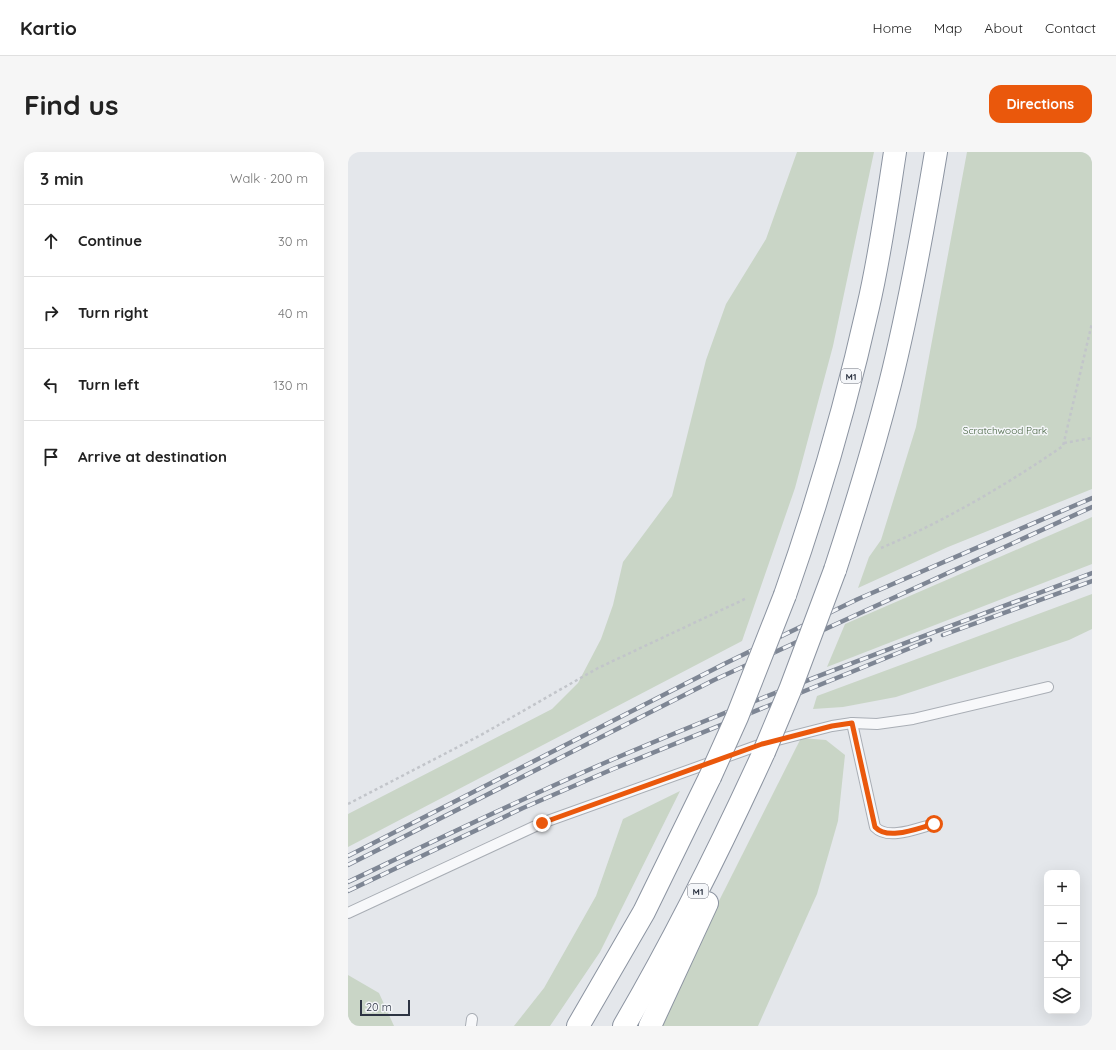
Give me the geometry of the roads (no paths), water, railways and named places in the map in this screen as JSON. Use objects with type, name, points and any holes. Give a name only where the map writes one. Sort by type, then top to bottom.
[{"type":"highway","name":"M1","points":[[578,1026],[612,969],[678,847],[737,717],[785,595],[816,502],[854,366],[882,237],[895,152]]},
{"type":"highway","name":"M1","points":[[650,1026],[707,903],[764,752],[790,690],[835,570],[854,513],[890,383],[916,267],[936,152]]},
{"type":"highway","name":"M1","points":[[624,1026],[678,930],[709,870],[764,752]]},
{"type":"highway","name":"M1","points":[[567,1026],[612,969]]},
{"type":"lane","points":[[348,913],[542,823],[762,744],[832,726],[852,723],[877,724],[913,719],[1048,687]]},
{"type":"lane","points":[[852,723],[875,827],[880,832],[892,834],[934,824]]},
{"type":"railway","points":[[348,856],[724,664],[858,599],[1092,498]]},
{"type":"railway","points":[[348,865],[714,680],[1092,507]]},
{"type":"railway","points":[[348,882],[543,790],[668,736],[849,664],[1092,573]]},
{"type":"railway","points":[[943,635],[1092,581]]},
{"type":"railway","points":[[348,891],[523,808],[613,769],[930,640]]},
{"type":"park label","name":"Scratchwood Park","points":[[1005,430]]}]
